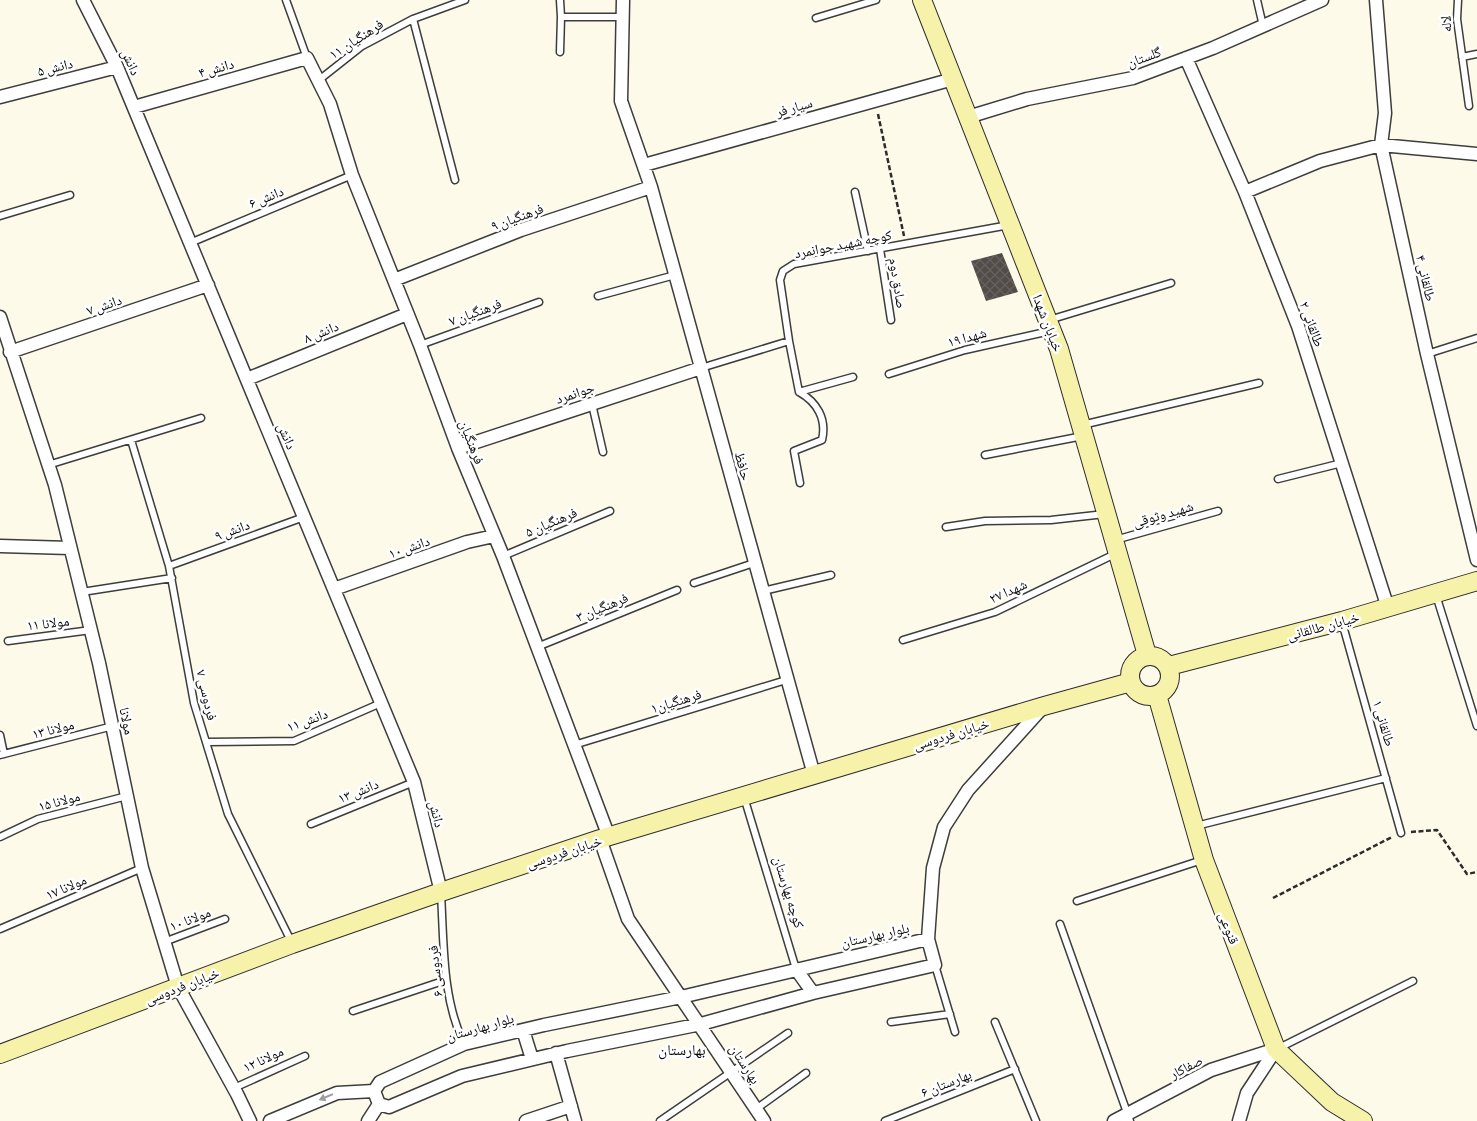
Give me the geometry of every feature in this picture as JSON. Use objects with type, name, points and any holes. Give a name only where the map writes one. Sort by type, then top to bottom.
[{"type":"main road","name":"خیابان شهدا","points":[[922,0],[1050,326],[1147,655]]},
{"type":"main road","name":"خیابان طالقانی","points":[[1169,666],[1342,621],[1477,581]]},
{"type":"main road","points":[[1147,655],[1160,657],[1169,666],[1171,672],[1169,684],[1158,695],[1143,695],[1134,688],[1130,675],[1135,662],[1147,655]]},
{"type":"main road","name":"خیابان فردوسی","points":[[2,1055],[292,944],[604,838],[1044,706],[1131,682]]},
{"type":"main road","name":"قنوعی","points":[[1158,695],[1204,860],[1276,1049],[1332,1102],[1363,1121]]},
{"type":"street","name":"دانش","points":[[83,0],[117,67],[134,106],[414,782],[441,892]]},
{"type":"street","name":"حافظ","points":[[623,0],[621,17],[621,101],[651,187],[786,680],[814,775]]},
{"type":"street","name":"گلستان","points":[[968,116],[1027,99],[1134,78],[1322,0]]},
{"type":"street","name":"طالقانی ۴","points":[[1376,0],[1385,113],[1381,145],[1427,354],[1476,554]]},
{"type":"street","name":"فرهنگیان","points":[[307,58],[330,104],[352,175],[537,647],[573,745],[604,838],[628,919],[681,998]]},
{"type":"street","name":"دانش ۴","points":[[134,106],[307,58]]},
{"type":"street","name":"طالقانی ۲","points":[[1186,58],[1244,192],[1298,326],[1388,608]]},
{"type":"street","name":"دانش ۵","points":[[0,97],[117,67]]},
{"type":"street","name":"سیار فر","points":[[644,165],[953,79]]},
{"type":"street","points":[[1244,192],[1320,161],[1381,145],[1477,154]]},
{"type":"street","name":"فرهنگیان ۹","points":[[394,280],[521,230],[651,187]]},
{"type":"street","name":"دانش ۷","points":[[10,352],[208,285]]},
{"type":"street","name":"دانش ۸","points":[[246,378],[407,314]]},
{"type":"street","name":"مولانا","points":[[0,317],[48,465],[82,592],[113,726],[142,868],[164,942],[178,987],[234,1088],[250,1121]]},
{"type":"street","name":"جوانمرد","points":[[458,448],[701,368]]},
{"type":"street","name":"دانش ۱۰","points":[[334,589],[467,542],[494,536]]},
{"type":"street","points":[[0,546],[70,548]]},
{"type":"street","points":[[928,939],[933,868],[944,827],[968,790],[1044,706]]},
{"type":"street","name":"بلوار بهارستان","points":[[374,1091],[380,1082],[464,1044],[681,998],[928,939],[935,965]]},
{"type":"street","points":[[379,1104],[389,1107],[462,1076],[556,1053],[701,1024],[813,993],[935,965]]},
{"type":"street","name":"کوچه بهارستان","points":[[796,969],[813,993]]},
{"type":"street","name":"بهارستان","points":[[681,998],[701,1024],[764,1121]]},
{"type":"street","points":[[523,1030],[532,1059]]},
{"type":"street","points":[[1239,1121],[1247,1093],[1276,1049]]},
{"type":"street","name":"صفاکار","points":[[1114,1121],[1129,1117],[1211,1070],[1276,1049]]},
{"type":"street","points":[[556,1053],[575,1121]]},
{"type":"street","points":[[270,1121],[337,1093],[374,1091],[379,1104]]},
{"type":"street","points":[[368,1121],[379,1104]]},
{"type":"street","points":[[526,1121],[570,1106]]},
{"type":"lane","points":[[286,0],[307,58]]},
{"type":"lane","name":"فرهنگیان ۱۱","points":[[319,80],[362,46],[413,18],[465,0]]},
{"type":"lane","points":[[560,0],[562,17],[560,52]]},
{"type":"lane","points":[[816,18],[876,0]]},
{"type":"lane","points":[[1256,0],[1263,26]]},
{"type":"lane","name":"لاله","points":[[1458,0],[1457,19],[1469,106]]},
{"type":"lane","points":[[562,17],[621,17]]},
{"type":"lane","points":[[413,18],[455,180]]},
{"type":"lane","points":[[1462,57],[1477,54]]},
{"type":"lane","name":"دانش ۶","points":[[190,243],[352,175]]},
{"type":"lane","points":[[855,192],[868,251]]},
{"type":"lane","points":[[0,216],[70,196]]},
{"type":"lane","name":"کوچه شهید جوانمرد","points":[[788,341],[780,280],[783,271],[794,264],[1010,225]]},
{"type":"lane","name":"صادق دوم","points":[[880,249],[891,320]]},
{"type":"lane","points":[[598,296],[675,275]]},
{"type":"lane","name":"شهدا ۱۹","points":[[889,374],[1050,326],[1171,283]]},
{"type":"lane","name":"فرهنگیان ۷","points":[[420,345],[539,302]]},
{"type":"lane","points":[[1427,354],[1477,338]]},
{"type":"lane","points":[[701,368],[788,341],[798,392]]},
{"type":"lane","points":[[798,392],[853,377]]},
{"type":"lane","points":[[985,455],[1260,383]]},
{"type":"lane","points":[[798,392],[809,398],[817,407],[825,429],[822,440],[794,451],[800,483]]},
{"type":"lane","points":[[592,404],[603,452]]},
{"type":"lane","points":[[48,465],[201,418]]},
{"type":"lane","name":"فردوسی ۷","points":[[131,440],[169,566],[194,703],[228,814],[292,944]]},
{"type":"lane","points":[[1278,480],[1342,463]]},
{"type":"lane","name":"شهید وثوقی","points":[[1116,546],[1218,511]]},
{"type":"lane","name":"فرهنگیان ۵","points":[[502,556],[610,512]]},
{"type":"lane","points":[[946,527],[985,521],[1051,520],[1106,514]]},
{"type":"lane","name":"دانش ۹","points":[[169,566],[304,516]]},
{"type":"lane","name":"۲۷ شهدا","points":[[903,640],[995,612],[1116,546]]},
{"type":"lane","points":[[694,583],[754,564]]},
{"type":"lane","points":[[762,591],[831,574]]},
{"type":"lane","points":[[82,592],[172,578]]},
{"type":"lane","name":"فرهنگیان ۳","points":[[537,647],[677,590]]},
{"type":"lane","points":[[1436,594],[1477,726]]},
{"type":"lane","name":"طالقانی ۱","points":[[1342,621],[1401,833]]},
{"type":"lane","name":"مولانا ۱۱","points":[[8,641],[91,630]]},
{"type":"lane","name":"فرهنگیان۱","points":[[573,745],[786,680]]},
{"type":"lane","name":"دانش ۱۱","points":[[207,742],[294,741],[382,703]]},
{"type":"lane","name":"مولانا ۱۳","points":[[2,755],[113,726]]},
{"type":"lane","points":[[0,735],[2,755]]},
{"type":"lane","points":[[1195,826],[1386,778]]},
{"type":"lane","name":"دانش ۱۳","points":[[311,824],[414,782]]},
{"type":"lane","name":"مولانا ۱۵","points":[[0,837],[38,819],[127,796]]},
{"type":"lane","name":"کوچه بهارستان","points":[[744,796],[796,969]]},
{"type":"lane","points":[[1077,901],[1204,860]]},
{"type":"lane","name":"مولانا ۱۷","points":[[0,929],[142,868]]},
{"type":"lane","name":"فردوسی ۶","points":[[441,892],[446,980],[455,1025],[464,1044]]},
{"type":"lane","name":"مولانا ۱۰","points":[[164,942],[225,918]]},
{"type":"lane","points":[[1060,924],[1129,1117]]},
{"type":"lane","points":[[935,965],[955,1032]]},
{"type":"lane","points":[[353,1010],[446,980]]},
{"type":"lane","points":[[1276,1049],[1413,981]]},
{"type":"lane","points":[[891,1022],[950,1014]]},
{"type":"lane","points":[[995,1022],[1036,1121]]},
{"type":"lane","points":[[660,1121],[788,1033]]},
{"type":"lane","name":"مولانا ۱۲","points":[[234,1088],[305,1056]]},
{"type":"lane","name":"بهارستان ۶","points":[[886,1121],[1015,1068]]},
{"type":"lane","points":[[756,1109],[806,1073]]},
{"type":"path","points":[[875,100],[906,244]]},
{"type":"path","points":[[1273,898],[1401,833],[1437,830],[1467,874],[1477,872]]},
{"type":"building","points":[[1002,253],[1018,292],[986,301],[971,261]]},
{"type":"district","name":"بهارستان","points":[[682,1050]]}]
